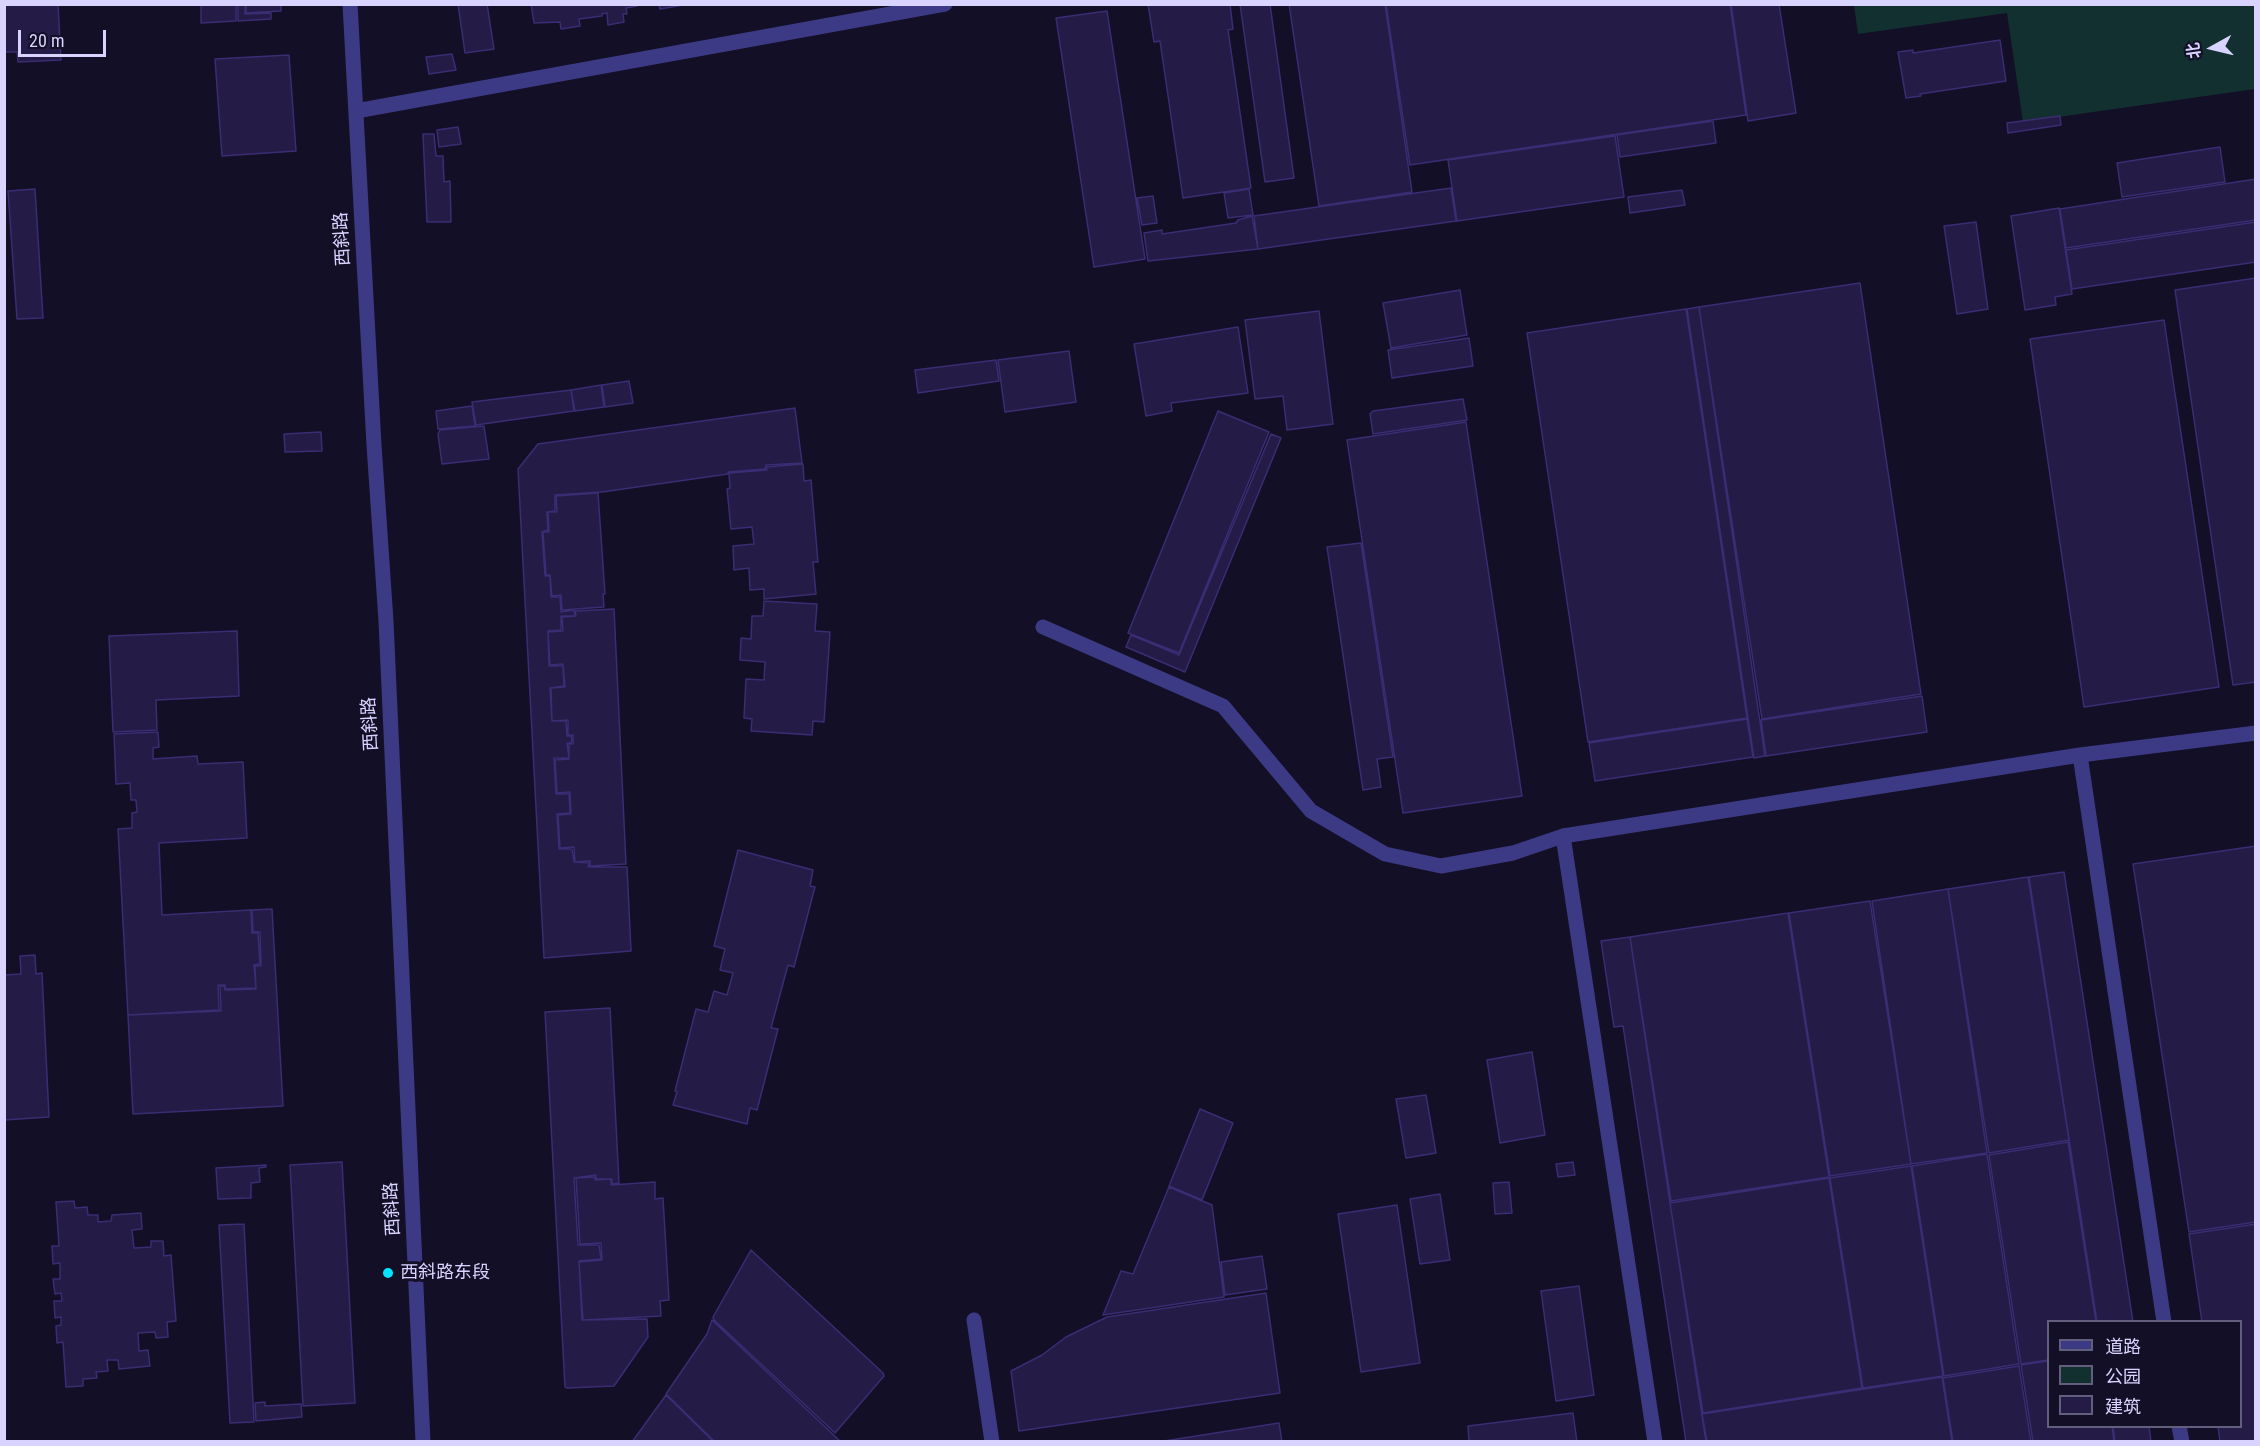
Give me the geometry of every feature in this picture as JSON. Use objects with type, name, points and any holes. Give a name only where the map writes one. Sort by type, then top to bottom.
[{"type":"street","name":"西斜路","points":[[350,4],[386,621],[423,1442]]},
{"type":"street","points":[[356,111],[945,4]]},
{"type":"street","points":[[1043,627],[1223,706],[1311,811],[1385,854],[1442,866],[1513,853],[1563,836],[2080,755],[2256,733]]},
{"type":"street","points":[[2080,755],[2164,1320]]},
{"type":"street","points":[[1563,836],[1655,1442]]},
{"type":"street","points":[[974,1320],[992,1442]]},
{"type":"green space","points":[[1854,5],[2255,5],[2255,89],[2023,122],[2007,13],[1858,34]]},
{"type":"building","points":[[4,4],[58,4],[61,60],[18,62],[17,52],[4,52]]},
{"type":"building","points":[[201,4],[236,4],[236,21],[201,23]]},
{"type":"building","points":[[238,4],[245,4],[245,14],[271,13],[271,19],[238,21]]},
{"type":"building","points":[[246,4],[281,4],[281,11],[246,13]]},
{"type":"building","points":[[458,4],[487,4],[494,49],[465,53]]},
{"type":"building","points":[[531,4],[637,4],[637,6],[626,8],[627,14],[623,14],[624,22],[608,25],[607,13],[602,16],[579,19],[580,26],[561,29],[560,22],[534,23]]},
{"type":"building","points":[[659,4],[689,4],[660,9]]},
{"type":"building","points":[[1148,4],[1230,4],[1233,29],[1228,30],[1251,188],[1183,198],[1160,41],[1154,42]]},
{"type":"building","points":[[1240,4],[1270,4],[1294,178],[1265,182]]},
{"type":"building","points":[[1289,4],[1385,4],[1412,192],[1319,206]]},
{"type":"building","points":[[1386,4],[1730,4],[1746,115],[1410,165]]},
{"type":"building","points":[[1731,4],[1779,4],[1796,113],[1748,121]]},
{"type":"building","points":[[1107,11],[1145,259],[1094,267],[1056,18]]},
{"type":"building","points":[[2000,40],[2006,81],[1906,98],[1898,52],[1913,50],[1913,53]]},
{"type":"building","points":[[452,54],[456,70],[429,74],[426,57]]},
{"type":"building","points":[[289,55],[296,151],[222,156],[215,59]]},
{"type":"building","points":[[2060,116],[2061,125],[2008,133],[2007,123]]},
{"type":"building","points":[[1713,121],[1716,143],[1620,157],[1617,135]]},
{"type":"building","points":[[458,127],[461,144],[439,147],[437,130]]},
{"type":"building","points":[[423,134],[434,134],[436,156],[443,156],[444,182],[450,181],[451,222],[427,222]]},
{"type":"building","points":[[1615,136],[1624,197],[1457,221],[1448,160]]},
{"type":"building","points":[[2220,147],[2225,182],[2122,197],[2117,163]]},
{"type":"building","points":[[2256,179],[2256,220],[2066,248],[2060,209]]},
{"type":"building","points":[[1451,188],[1456,221],[1258,249],[1254,216]]},
{"type":"building","points":[[35,189],[43,318],[17,319],[8,191]]},
{"type":"building","points":[[1249,189],[1253,215],[1228,218],[1224,193]]},
{"type":"building","points":[[1682,190],[1685,205],[1630,213],[1628,197]]},
{"type":"building","points":[[1153,196],[1157,223],[1142,225],[1137,198]]},
{"type":"building","points":[[2059,208],[2072,294],[2055,297],[2056,305],[2025,310],[2011,216]]},
{"type":"building","points":[[1252,216],[1258,249],[1148,261],[1144,233],[1162,230],[1162,234],[1236,223],[1238,220]]},
{"type":"building","points":[[1976,222],[1988,309],[1957,314],[1944,226]]},
{"type":"building","points":[[2256,222],[2256,262],[2072,289],[2066,250]]},
{"type":"building","points":[[2256,278],[2256,682],[2233,685],[2175,290]]},
{"type":"building","points":[[1860,283],[1921,694],[1762,719],[1699,307]]},
{"type":"building","points":[[1460,290],[1467,335],[1391,348],[1383,303]]},
{"type":"building","points":[[1699,307],[1765,756],[1754,758],[1687,309]]},
{"type":"building","points":[[1686,309],[1747,718],[1588,742],[1527,333]]},
{"type":"building","points":[[1319,311],[1333,424],[1287,430],[1283,396],[1255,399],[1245,320]]},
{"type":"building","points":[[2164,320],[2219,687],[2084,707],[2030,339]]},
{"type":"building","points":[[1238,327],[1248,393],[1171,403],[1172,411],[1146,416],[1134,344]]},
{"type":"building","points":[[1469,338],[1473,366],[1392,378],[1388,350]]},
{"type":"building","points":[[1069,351],[1076,402],[1005,412],[998,360]]},
{"type":"building","points":[[996,360],[999,381],[918,393],[915,370]]},
{"type":"building","points":[[629,381],[633,403],[605,407],[602,385]]},
{"type":"building","points":[[601,385],[604,407],[575,411],[571,390]]},
{"type":"building","points":[[571,390],[574,411],[476,425],[472,402]]},
{"type":"building","points":[[1463,399],[1467,420],[1373,434],[1370,414],[1373,411]]},
{"type":"building","points":[[472,406],[475,426],[438,429],[436,411]]},
{"type":"building","points":[[795,408],[802,463],[766,465],[765,469],[728,472],[728,474],[602,492],[555,495],[555,511],[547,512],[548,530],[542,532],[545,576],[550,576],[551,597],[560,597],[561,612],[574,610],[575,616],[561,616],[561,630],[548,631],[549,666],[563,666],[564,686],[550,688],[552,721],[566,721],[567,736],[571,736],[572,739],[571,743],[567,743],[569,758],[554,758],[556,794],[569,794],[570,813],[557,814],[559,849],[572,849],[574,862],[589,863],[588,867],[627,867],[631,951],[544,958],[518,469],[538,444]]},
{"type":"building","points":[[1218,411],[1269,432],[1179,653],[1128,633]]},
{"type":"building","points":[[1466,422],[1522,796],[1403,813],[1347,440]]},
{"type":"building","points":[[484,426],[489,459],[442,464],[438,434],[440,430]]},
{"type":"building","points":[[321,432],[322,451],[285,452],[284,434]]},
{"type":"building","points":[[1271,434],[1281,438],[1185,672],[1126,647],[1131,635],[1179,655]]},
{"type":"building","points":[[803,464],[804,481],[811,480],[818,562],[813,562],[816,594],[764,599],[764,589],[750,590],[749,568],[734,570],[733,546],[754,544],[752,527],[731,529],[727,489],[730,488],[729,473]]},
{"type":"building","points":[[598,493],[604,607],[562,610],[561,595],[552,596],[550,575],[546,575],[543,532],[549,532],[548,512],[557,512],[556,496]]},
{"type":"building","points":[[1361,543],[1393,757],[1377,759],[1381,787],[1363,790],[1327,547]]},
{"type":"building","points":[[764,601],[817,604],[815,631],[830,632],[824,722],[813,721],[812,735],[751,731],[752,719],[744,718],[746,679],[764,680],[765,662],[740,660],[741,638],[751,639],[752,616],[763,616]]},
{"type":"building","points":[[614,609],[626,864],[590,866],[590,861],[575,862],[574,847],[560,848],[558,815],[571,814],[570,792],[557,793],[555,760],[569,759],[569,744],[573,744],[573,735],[568,735],[568,720],[552,721],[551,688],[565,687],[563,664],[550,665],[548,632],[563,631],[562,617],[576,616],[575,611]]},
{"type":"building","points":[[237,631],[239,696],[156,700],[157,730],[113,732],[109,636]]},
{"type":"building","points":[[1922,696],[1927,732],[1766,756],[1761,720]]},
{"type":"building","points":[[1747,719],[1753,757],[1595,781],[1589,743]]},
{"type":"building","points":[[158,732],[159,747],[153,748],[153,759],[197,756],[198,764],[243,762],[247,838],[159,843],[162,915],[251,910],[252,933],[258,933],[260,964],[254,965],[256,988],[225,989],[225,985],[218,985],[219,1010],[128,1015],[118,829],[132,828],[132,813],[137,812],[136,800],[131,800],[130,783],[116,784],[114,734]]},
{"type":"building","points":[[2256,846],[2256,1222],[2189,1232],[2133,864]]},
{"type":"building","points":[[738,850],[813,870],[810,886],[815,887],[794,967],[788,965],[771,1028],[778,1029],[757,1110],[750,1108],[747,1124],[673,1105],[696,1009],[708,1012],[714,991],[727,995],[733,973],[720,970],[725,949],[714,946]]},
{"type":"building","points":[[2064,872],[2133,1320],[2097,1320],[2029,877]]},
{"type":"building","points":[[2028,877],[2069,1140],[1989,1153],[1948,889]]},
{"type":"building","points":[[1948,889],[1987,1153],[1911,1164],[1872,901]]},
{"type":"building","points":[[1870,901],[1911,1164],[1830,1176],[1789,913]]},
{"type":"building","points":[[272,909],[283,1106],[133,1114],[128,1015],[221,1011],[220,986],[224,986],[225,990],[256,989],[255,966],[261,966],[260,932],[253,932],[252,910]]},
{"type":"building","points":[[1788,913],[1829,1177],[1671,1201],[1630,937]]},
{"type":"building","points":[[1630,937],[1706,1442],[1686,1442],[1623,1026],[1614,1027],[1601,941]]},
{"type":"building","points":[[35,955],[36,974],[42,973],[49,1117],[4,1120],[4,975],[21,974],[20,956]]},
{"type":"building","points":[[610,1008],[619,1183],[612,1184],[612,1179],[596,1179],[596,1175],[574,1178],[578,1245],[599,1245],[601,1259],[579,1261],[582,1320],[647,1319],[648,1337],[614,1386],[567,1388],[565,1387],[545,1012]]},
{"type":"building","points":[[1532,1052],[1545,1135],[1500,1143],[1487,1060]]},
{"type":"building","points":[[1426,1095],[1436,1153],[1406,1158],[1396,1099]]},
{"type":"building","points":[[1200,1109],[1233,1123],[1202,1200],[1169,1186]]},
{"type":"building","points":[[2068,1142],[2096,1320],[2047,1320],[2047,1360],[2021,1364],[1989,1155]]},
{"type":"building","points":[[1987,1154],[2019,1364],[1944,1376],[1912,1166]]},
{"type":"building","points":[[342,1162],[355,1403],[303,1406],[290,1165]]},
{"type":"building","points":[[1573,1162],[1575,1175],[1558,1177],[1556,1164]]},
{"type":"building","points":[[266,1165],[266,1167],[259,1168],[260,1182],[251,1183],[251,1198],[218,1199],[216,1168]]},
{"type":"building","points":[[1911,1166],[1943,1376],[1863,1388],[1830,1178]]},
{"type":"building","points":[[595,1177],[595,1180],[611,1179],[611,1185],[655,1182],[655,1199],[663,1198],[669,1300],[660,1301],[661,1316],[583,1320],[579,1262],[602,1260],[601,1243],[580,1244],[576,1178]]},
{"type":"building","points":[[1829,1178],[1862,1388],[1703,1413],[1670,1203]]},
{"type":"building","points":[[1509,1182],[1512,1213],[1495,1214],[1493,1183]]},
{"type":"building","points":[[1169,1187],[1212,1205],[1224,1297],[1103,1315],[1121,1271],[1133,1274]]},
{"type":"building","points":[[1440,1194],[1450,1260],[1420,1264],[1410,1199]]},
{"type":"building","points":[[74,1201],[75,1208],[87,1207],[88,1215],[98,1215],[98,1222],[111,1221],[112,1215],[141,1213],[142,1229],[132,1230],[134,1248],[151,1247],[151,1241],[163,1241],[164,1256],[171,1255],[176,1321],[167,1322],[168,1337],[156,1338],[155,1332],[138,1333],[139,1351],[148,1350],[150,1366],[119,1369],[118,1360],[107,1360],[108,1371],[96,1372],[97,1378],[83,1379],[83,1386],[66,1387],[63,1342],[57,1343],[56,1326],[61,1325],[61,1317],[55,1318],[54,1301],[62,1301],[61,1293],[55,1294],[53,1279],[60,1279],[60,1263],[53,1264],[52,1246],[59,1246],[56,1202]]},
{"type":"building","points":[[1397,1205],[1420,1363],[1361,1372],[1338,1214]]},
{"type":"building","points":[[244,1224],[254,1422],[230,1423],[219,1225]]},
{"type":"building","points":[[2256,1224],[2256,1442],[2220,1442],[2218,1428],[2242,1428],[2242,1320],[2202,1320],[2189,1234]]},
{"type":"building","points":[[751,1250],[883,1373],[884,1376],[835,1433],[714,1320],[713,1317]]},
{"type":"building","points":[[1262,1256],[1267,1289],[1225,1295],[1221,1262]]},
{"type":"building","points":[[1579,1286],[1594,1395],[1556,1401],[1541,1291]]},
{"type":"building","points":[[1266,1293],[1280,1393],[1019,1431],[1011,1371],[1042,1355],[1066,1337],[1107,1317]]},
{"type":"building","points":[[712,1320],[841,1442],[715,1442],[666,1394],[707,1334]]},
{"type":"building","points":[[2047,1361],[2047,1428],[2112,1428],[2114,1442],[2033,1442],[2021,1365]]},
{"type":"building","points":[[2019,1366],[2031,1442],[1953,1442],[1943,1378]]},
{"type":"building","points":[[1942,1377],[1952,1442],[1707,1442],[1702,1414]]},
{"type":"building","points":[[666,1395],[714,1442],[632,1442]]},
{"type":"building","points":[[265,1402],[265,1406],[301,1404],[302,1417],[256,1421],[255,1403]]},
{"type":"building","points":[[1573,1413],[1577,1442],[1469,1442],[1468,1426]]},
{"type":"building","points":[[1279,1423],[1282,1442],[1158,1442]]},
{"type":"building","points":[[2113,1428],[2149,1428],[2151,1442],[2115,1442]]},
{"type":"place","name":"西斜路东段","points":[[388,1273]]}]
